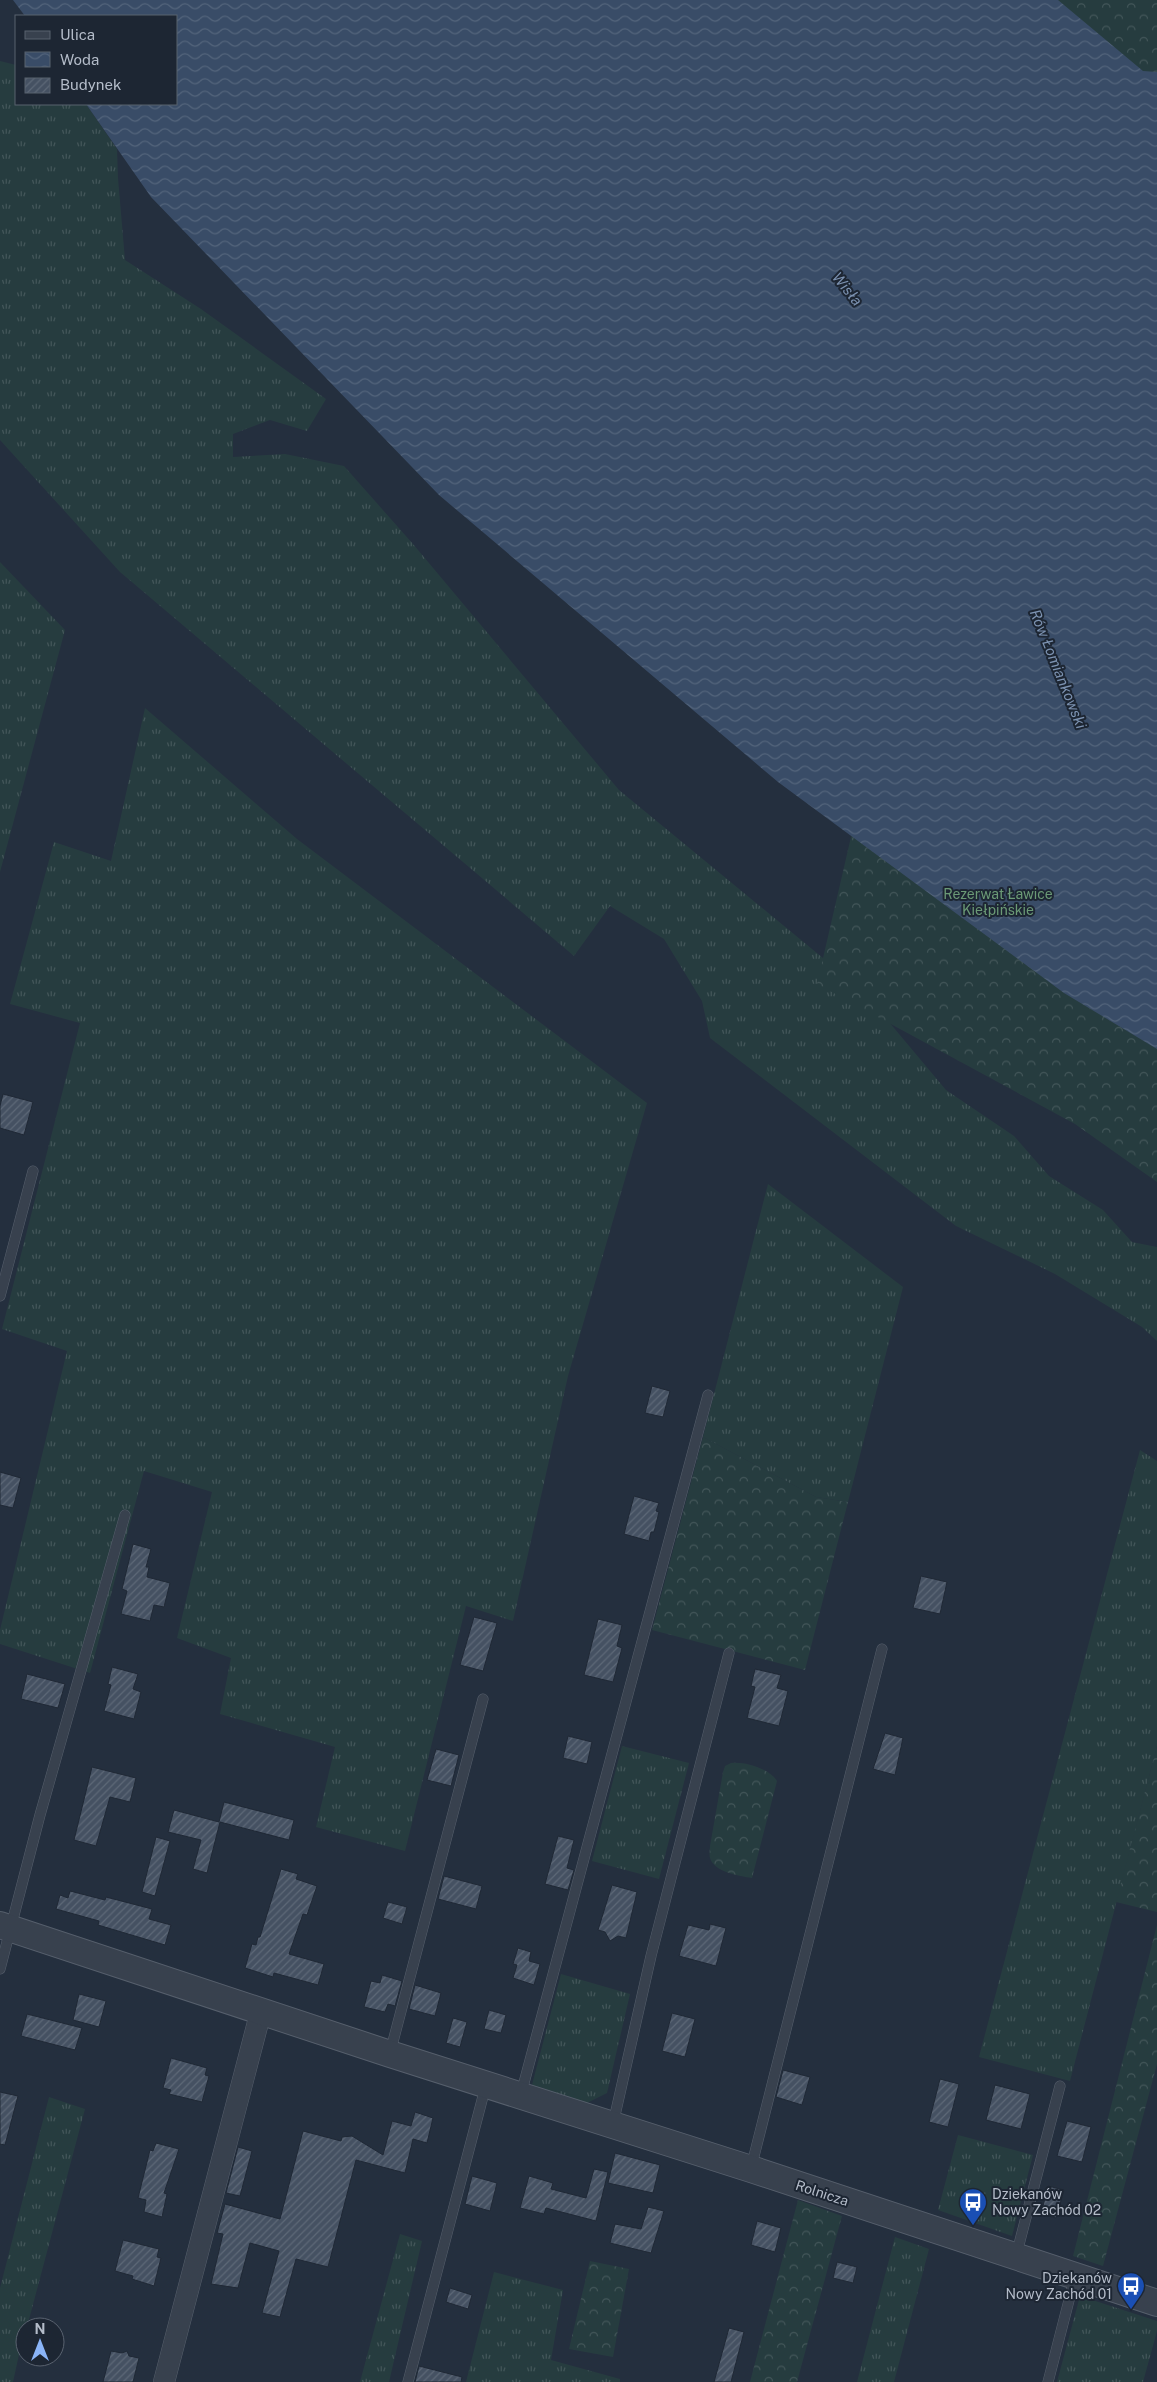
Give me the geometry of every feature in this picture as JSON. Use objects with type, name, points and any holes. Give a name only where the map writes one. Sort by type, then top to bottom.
[{"type":"street","name":"Rolnicza","points":[[6,1927],[1157,2303]]},
{"type":"street","points":[[164,2382],[261,2011]]},
{"type":"lane","points":[[0,1296],[33,1171]]},
{"type":"lane","points":[[520,2095],[708,1395]]},
{"type":"lane","points":[[0,1970],[6,1927],[40,1815],[125,1515]]},
{"type":"lane","points":[[751,2169],[882,1649]]},
{"type":"lane","points":[[613,2125],[652,1956],[729,1653]]},
{"type":"lane","points":[[390,2054],[483,1698]]},
{"type":"lane","points":[[408,2382],[486,2084]]},
{"type":"lane","points":[[1016,2257],[1060,2086]]},
{"type":"lane","points":[[1048,2382],[1076,2276]]},
{"type":"green space","name":"Rezerwat Ławice Kiełpińskie","points":[[1052,0],[1157,0],[1157,1182],[1075,1124],[817,984],[978,288]]},
{"type":"green space","points":[[0,61],[15,65],[15,105],[87,105],[117,149],[125,260],[201,309],[326,399],[307,431],[270,420],[233,434],[233,457],[285,454],[344,466],[413,544],[619,790],[863,991],[946,1090],[1014,1136],[1049,1176],[1103,1210],[1132,1242],[1157,1247],[1157,1341],[1142,1327],[1055,1274],[956,1226],[710,1038],[702,1001],[664,939],[610,906],[574,956],[120,572],[0,440]]},
{"type":"green space","points":[[0,562],[65,630],[0,872]]},
{"type":"green space","points":[[145,708],[297,839],[647,1103],[568,1376],[513,1621],[466,1606],[405,1851],[316,1827],[335,1747],[220,1714],[231,1658],[177,1638],[212,1492],[144,1471],[90,1673],[0,1644],[0,1630],[67,1351],[2,1329],[80,1023],[10,1004],[54,842],[111,861]]},
{"type":"green space","points":[[768,1184],[903,1287],[848,1502],[816,1497],[703,1437]]},
{"type":"green space","points":[[703,1437],[816,1497],[848,1502],[805,1670],[652,1630]]},
{"type":"green space","points":[[1140,1450],[1157,1461],[1157,1746],[1070,2081],[979,2057]]},
{"type":"green space","points":[[622,1746],[689,1763],[659,1879],[592,1861]]},
{"type":"green space","points":[[1157,1746],[1157,1912],[1116,1902]]},
{"type":"green space","points":[[731,1763],[743,1763],[757,1767],[769,1773],[777,1781],[752,1878],[716,1867],[710,1857],[710,1846],[723,1772],[725,1766]]},
{"type":"green space","points":[[1157,1925],[1157,2064],[1103,2266],[1073,2256]]},
{"type":"green space","points":[[561,1974],[630,1994],[607,2093],[587,2103],[532,2085]]},
{"type":"green space","points":[[49,2097],[85,2109],[30,2317],[15,2317],[16,2367],[13,2382],[0,2382],[0,2288]]},
{"type":"green space","points":[[958,2135],[1033,2155],[1012,2236],[938,2210]]},
{"type":"green space","points":[[798,2200],[842,2216],[797,2382],[750,2382]]},
{"type":"green space","points":[[400,2234],[422,2241],[389,2382],[360,2382]]},
{"type":"green space","points":[[895,2237],[929,2249],[894,2382],[857,2382]]},
{"type":"green space","points":[[590,2261],[629,2269],[613,2357],[569,2349]]},
{"type":"green space","points":[[494,2272],[563,2290],[551,2360],[620,2379],[620,2382],[466,2382]]},
{"type":"green space","points":[[1080,2296],[1157,2321],[1157,2331],[1143,2382],[1057,2382]]},
{"type":"water","points":[[13,0],[1058,0],[1143,71],[1157,72],[1157,1049],[1064,993],[778,782],[439,495],[151,197],[87,105],[178,105],[178,15],[24,15]]},
{"type":"building","points":[[3,1094],[33,1102],[24,1135],[0,1128],[0,1106]]},
{"type":"building","points":[[652,1386],[670,1391],[663,1417],[645,1413]]},
{"type":"building","points":[[0,1472],[21,1478],[13,1508],[0,1505]]},
{"type":"building","points":[[634,1496],[659,1503],[656,1511],[659,1512],[654,1532],[651,1532],[649,1541],[624,1534]]},
{"type":"building","points":[[133,1544],[151,1549],[146,1567],[149,1567],[147,1577],[170,1583],[164,1607],[154,1605],[150,1621],[121,1614],[127,1591],[122,1589]]},
{"type":"building","points":[[921,1576],[947,1582],[940,1614],[913,1608]]},
{"type":"building","points":[[474,1617],[497,1623],[483,1671],[460,1665]]},
{"type":"building","points":[[598,1619],[622,1625],[617,1646],[622,1648],[613,1682],[584,1675]]},
{"type":"building","points":[[112,1667],[138,1674],[133,1689],[141,1692],[134,1719],[104,1711],[111,1685],[108,1684]]},
{"type":"building","points":[[755,1669],[781,1675],[777,1688],[788,1691],[779,1726],[747,1718],[755,1687],[751,1686]]},
{"type":"building","points":[[27,1674],[65,1684],[58,1708],[21,1699]]},
{"type":"building","points":[[885,1733],[903,1738],[895,1775],[873,1769]]},
{"type":"building","points":[[568,1736],[592,1742],[587,1764],[563,1758]]},
{"type":"building","points":[[436,1749],[459,1755],[451,1786],[427,1780]]},
{"type":"building","points":[[92,1767],[136,1778],[130,1802],[110,1797],[96,1846],[74,1840]]},
{"type":"building","points":[[224,1802],[294,1820],[289,1840],[220,1822],[207,1873],[193,1869],[201,1840],[168,1832],[174,1810],[219,1822]]},
{"type":"building","points":[[558,1836],[574,1840],[567,1868],[574,1870],[568,1890],[545,1884]]},
{"type":"building","points":[[156,1837],[170,1841],[155,1896],[142,1892]]},
{"type":"building","points":[[281,1869],[298,1874],[296,1879],[317,1886],[307,1915],[303,1914],[289,1954],[324,1964],[318,1985],[274,1973],[273,1977],[245,1968],[252,1944],[256,1945],[258,1937],[260,1937]]},
{"type":"building","points":[[444,1876],[482,1886],[476,1909],[438,1899]]},
{"type":"building","points":[[612,1885],[637,1892],[626,1938],[618,1936],[610,1941],[605,1932],[598,1930]]},
{"type":"building","points":[[70,1891],[105,1900],[106,1897],[152,1909],[149,1919],[171,1925],[165,1945],[98,1925],[99,1921],[56,1909],[60,1895],[68,1898]]},
{"type":"building","points":[[388,1902],[407,1907],[402,1924],[383,1918]]},
{"type":"building","points":[[710,1924],[726,1928],[716,1966],[679,1956],[688,1925],[709,1930]]},
{"type":"building","points":[[518,1948],[531,1952],[529,1961],[540,1964],[534,1985],[513,1978],[517,1965],[513,1964]]},
{"type":"building","points":[[382,1975],[402,1981],[395,2006],[388,2004],[385,2012],[364,2007],[371,1981],[380,1983]]},
{"type":"building","points":[[415,1985],[441,1993],[435,2016],[409,2009]]},
{"type":"building","points":[[79,1994],[106,2001],[99,2027],[73,2020]]},
{"type":"building","points":[[489,2010],[506,2015],[501,2033],[484,2029]]},
{"type":"building","points":[[672,2013],[695,2019],[685,2057],[662,2051]]},
{"type":"building","points":[[27,2014],[82,2028],[75,2050],[21,2036]]},
{"type":"building","points":[[453,2018],[467,2022],[460,2047],[446,2043]]},
{"type":"building","points":[[171,2058],[207,2068],[205,2075],[209,2076],[202,2102],[169,2094],[171,2090],[163,2088]]},
{"type":"building","points":[[783,2070],[810,2077],[802,2105],[776,2097]]},
{"type":"building","points":[[940,2079],[959,2084],[948,2127],[929,2122]]},
{"type":"building","points":[[995,2085],[1030,2094],[1021,2129],[986,2120]]},
{"type":"building","points":[[0,2092],[18,2096],[5,2145],[0,2144]]},
{"type":"building","points":[[415,2112],[433,2118],[427,2143],[413,2139],[405,2173],[356,2160],[328,2267],[296,2259],[280,2317],[262,2313],[279,2251],[250,2243],[238,2288],[211,2284],[223,2234],[217,2233],[225,2204],[280,2219],[303,2131],[341,2141],[342,2137],[352,2136],[383,2155],[392,2121],[411,2126]]},
{"type":"building","points":[[1067,2121],[1091,2127],[1082,2162],[1057,2156]]},
{"type":"building","points":[[156,2143],[179,2149],[164,2193],[167,2194],[162,2217],[144,2212],[146,2200],[138,2198],[150,2150],[153,2151]]},
{"type":"building","points":[[238,2147],[252,2151],[240,2196],[226,2193]]},
{"type":"building","points":[[615,2153],[660,2165],[653,2193],[608,2183]]},
{"type":"building","points":[[594,2169],[608,2172],[596,2221],[546,2208],[544,2214],[520,2208],[529,2176],[553,2183],[551,2189],[586,2198]]},
{"type":"building","points":[[472,2176],[497,2183],[490,2211],[465,2204]]},
{"type":"building","points":[[1048,2186],[1064,2190],[1056,2218],[1041,2214]]},
{"type":"building","points":[[648,2207],[664,2211],[651,2253],[610,2243],[615,2224],[641,2229]]},
{"type":"building","points":[[757,2221],[781,2228],[775,2252],[751,2245]]},
{"type":"building","points":[[123,2240],[159,2249],[157,2257],[161,2258],[154,2286],[132,2279],[133,2276],[115,2271]]},
{"type":"building","points":[[837,2262],[857,2267],[853,2283],[833,2278]]},
{"type":"building","points":[[450,2288],[472,2295],[468,2309],[446,2302]]},
{"type":"building","points":[[729,2328],[744,2332],[731,2382],[714,2382]]},
{"type":"building","points":[[111,2351],[122,2353],[127,2351],[129,2356],[139,2358],[133,2382],[103,2382]]},
{"type":"building","points":[[419,2366],[462,2377],[461,2382],[415,2382]]},
{"type":"place","name":"Dziekanów Nowy Zachód 02","points":[[973,2226]]},
{"type":"place","name":"Dziekanów Nowy Zachód 01","points":[[1131,2310]]},
{"type":"water label","name":"Wisła","points":[[847,289]]},
{"type":"water label","name":"Rów Łomiankowski","points":[[1058,669]]}]
